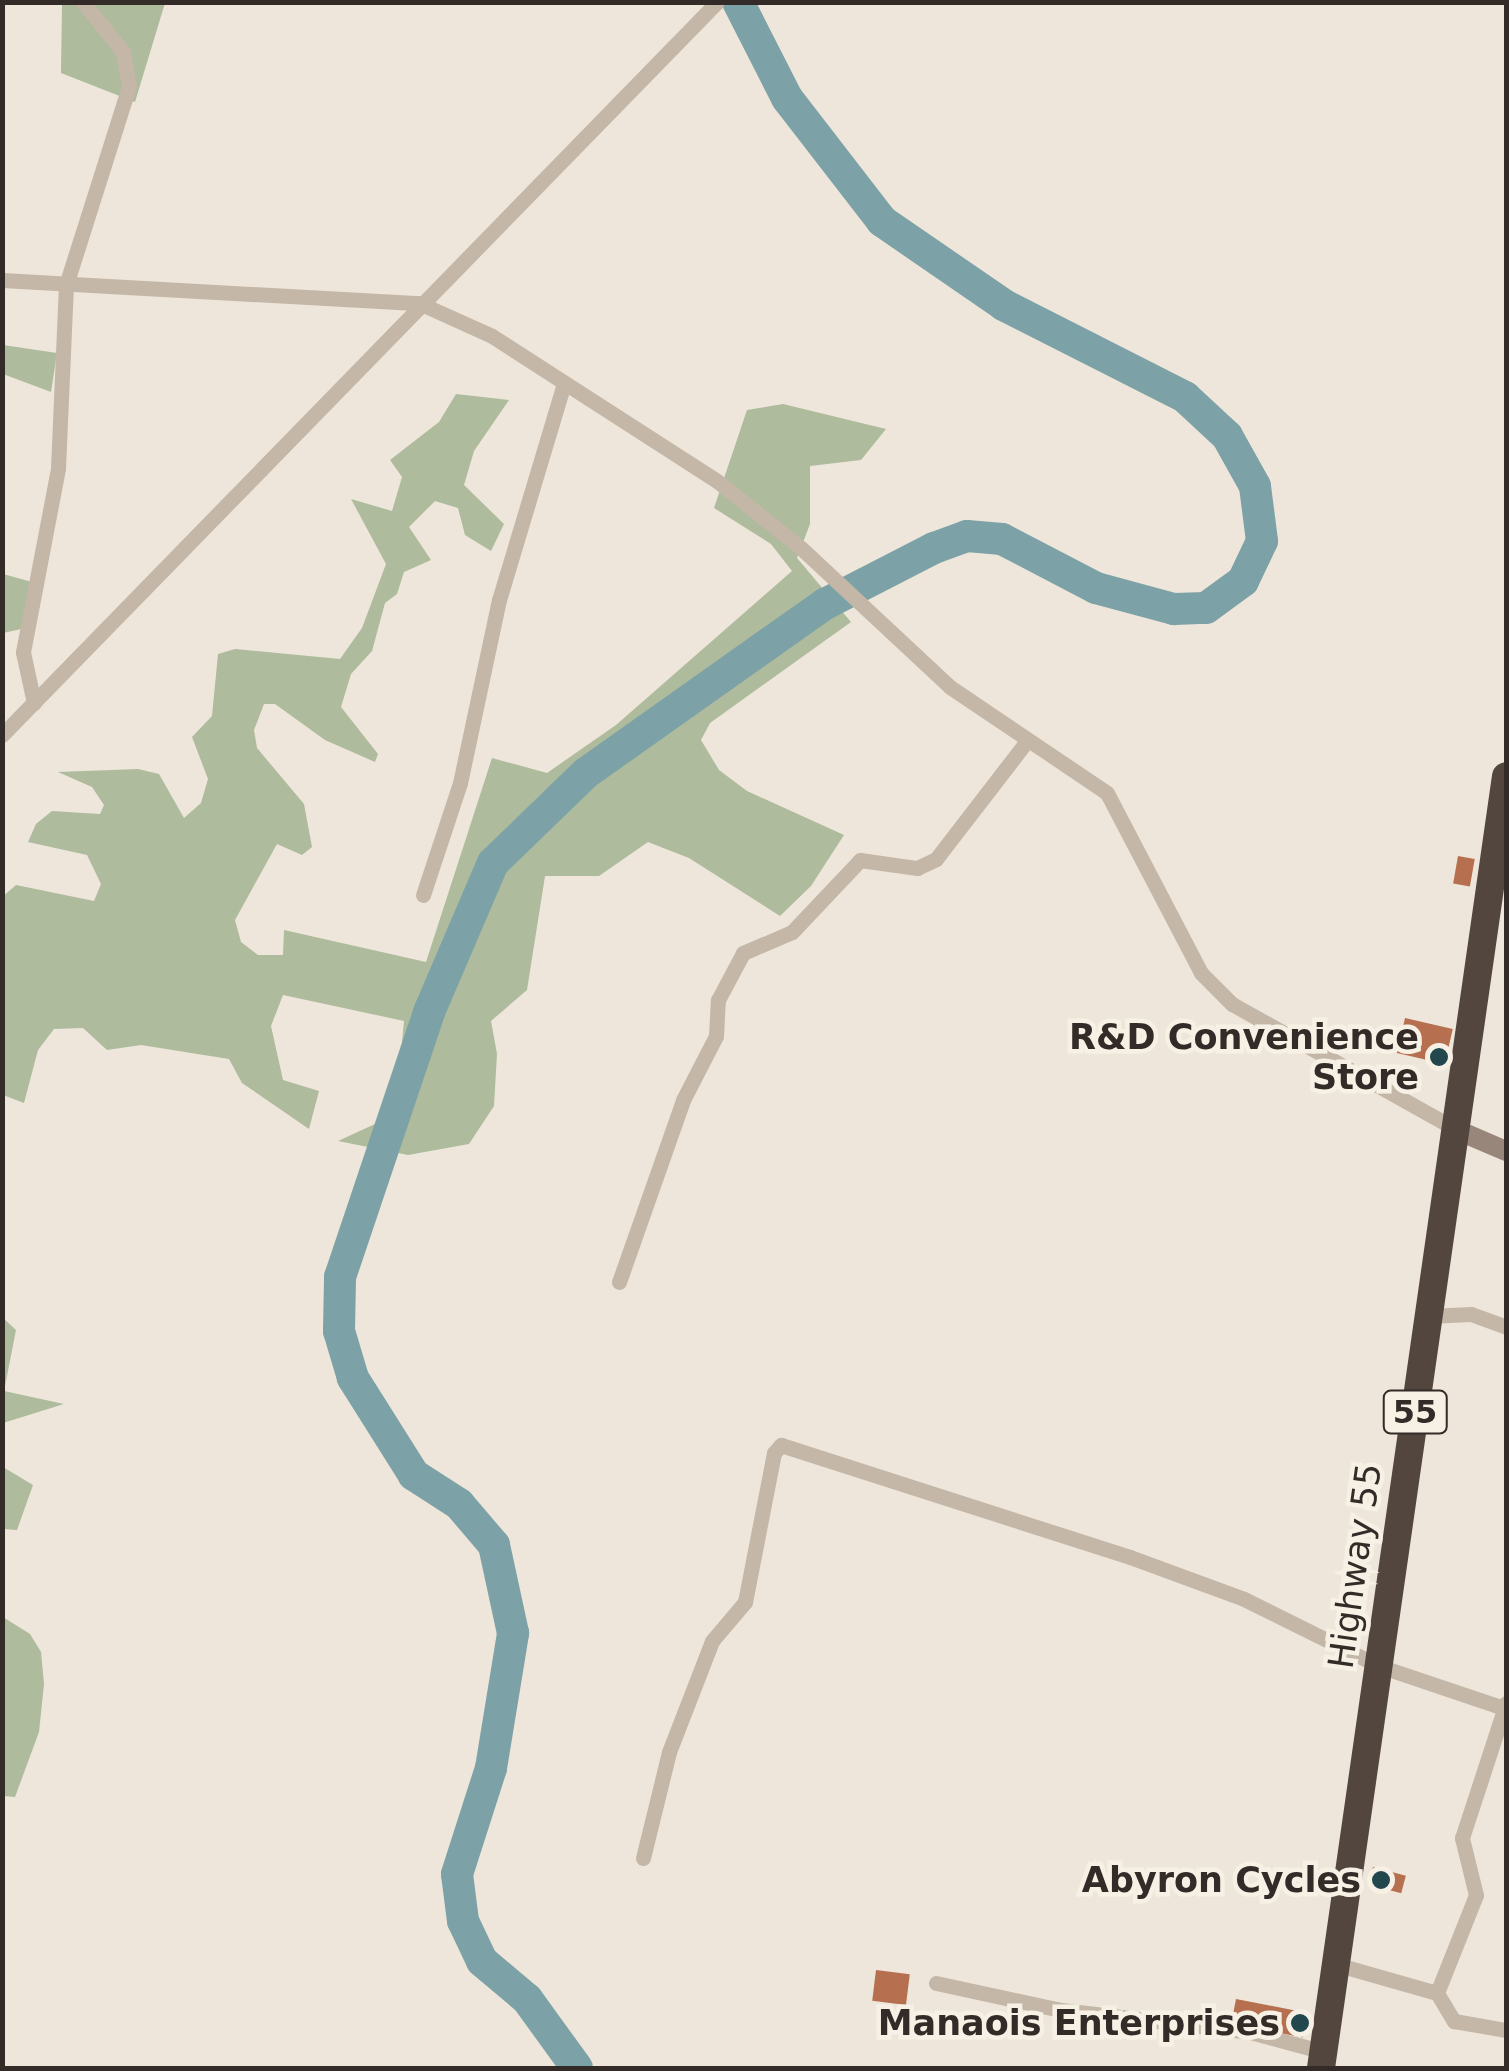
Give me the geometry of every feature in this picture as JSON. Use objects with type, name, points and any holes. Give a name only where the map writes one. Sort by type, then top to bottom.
[{"type":"highway","name":"Highway 55","points":[[1322,2060],[1506,776]]},
{"type":"street","points":[[34,702],[23,652],[58,468],[66,285],[129,86],[122,52],[83,2]]},
{"type":"street","points":[[2,735],[716,4]]},
{"type":"street","points":[[2,280],[420,304],[492,336],[562,387],[717,480],[801,548],[870,620],[1026,742],[1106,794],[1201,973],[1232,1004],[1457,1130],[1506,1152]]},
{"type":"street","points":[[423,896],[456,799],[498,600],[562,387]]},
{"type":"street","points":[[619,1282],[683,1100],[716,1036],[718,1000],[743,953],[792,932],[860,860],[917,868],[936,859],[1026,742]]},
{"type":"street","points":[[1428,1316],[1471,1314],[1506,1327]]},
{"type":"street","points":[[643,1858],[669,1752],[712,1641],[745,1602],[774,1453],[782,1445],[1228,1593],[1379,1666],[1505,1706],[1462,1838],[1476,1895],[1437,1992]]},
{"type":"street","points":[[1335,1964],[1437,1992],[1454,2021],[1506,2030]]},
{"type":"street","points":[[936,1983],[1061,2010],[1250,2032],[1322,2060]]},
{"type":"green space","points":[[62,3],[165,3],[135,102],[61,73]]},
{"type":"green space","points":[[3,345],[57,353],[51,392],[3,374]]},
{"type":"green space","points":[[456,394],[509,400],[474,451],[464,485],[504,524],[491,551],[465,535],[458,508],[435,501],[409,527],[431,560],[404,572],[397,594],[385,603],[372,651],[351,674],[341,707],[378,754],[375,762],[325,740],[275,704],[264,704],[254,730],[257,748],[304,804],[312,847],[302,855],[277,844],[235,920],[241,942],[258,955],[283,955],[284,930],[426,962],[492,758],[547,773],[616,725],[792,571],[771,544],[714,508],[747,410],[783,404],[886,429],[861,460],[810,466],[810,524],[797,558],[851,622],[710,723],[701,740],[719,770],[747,791],[844,835],[811,886],[780,916],[689,858],[648,842],[599,876],[545,876],[527,990],[491,1021],[497,1054],[494,1106],[469,1144],[408,1155],[338,1141],[375,1124],[400,1064],[404,1021],[283,995],[271,1026],[283,1080],[319,1091],[309,1129],[242,1083],[229,1059],[141,1045],[107,1050],[83,1028],[54,1029],[38,1050],[24,1103],[3,1095],[2,897],[16,885],[94,901],[101,884],[87,855],[28,842],[36,824],[52,811],[100,814],[104,805],[92,787],[58,772],[138,769],[159,774],[184,818],[201,803],[208,779],[192,737],[212,716],[218,654],[235,649],[340,659],[362,628],[386,564],[351,499],[392,511],[402,477],[390,460],[439,422]]},
{"type":"green space","points":[[3,574],[43,585],[35,626],[3,633]]},
{"type":"green space","points":[[2,1317],[16,1330],[4,1391],[64,1404],[3,1423]]},
{"type":"green space","points":[[3,1467],[33,1485],[17,1530],[3,1529]]},
{"type":"green space","points":[[3,1617],[30,1634],[41,1652],[44,1684],[39,1732],[15,1797],[3,1796]]},
{"type":"building","points":[[1458,856],[1475,859],[1470,887],[1453,884]]},
{"type":"building","points":[[1405,1018],[1453,1029],[1445,1064],[1397,1053]]},
{"type":"building","points":[[1373,1867],[1406,1876],[1401,1893],[1368,1884]]},
{"type":"building","points":[[876,1970],[910,1974],[906,2005],[872,2001]]},
{"type":"building","points":[[1236,1999],[1308,2013],[1303,2037],[1231,2024]]},
{"type":"waterway","points":[[577,2068],[527,1999],[482,1961],[463,1921],[457,1874],[491,1768],[513,1633],[494,1545],[459,1504],[414,1475],[353,1378],[339,1331],[340,1277],[429,1012],[493,863],[586,773],[825,604],[934,548],[967,536],[1002,539],[1096,588],[1174,609],[1206,608],[1243,581],[1262,541],[1255,486],[1227,436],[1185,397],[1004,305],[882,221],[787,98],[738,2]]},
{"type":"place","name":"R&D Convenience Store","points":[[1439,1057]]},
{"type":"place","name":"Abyron Cycles","points":[[1381,1880]]},
{"type":"place","name":"Manaois Enterprises","points":[[1300,2023]]}]
